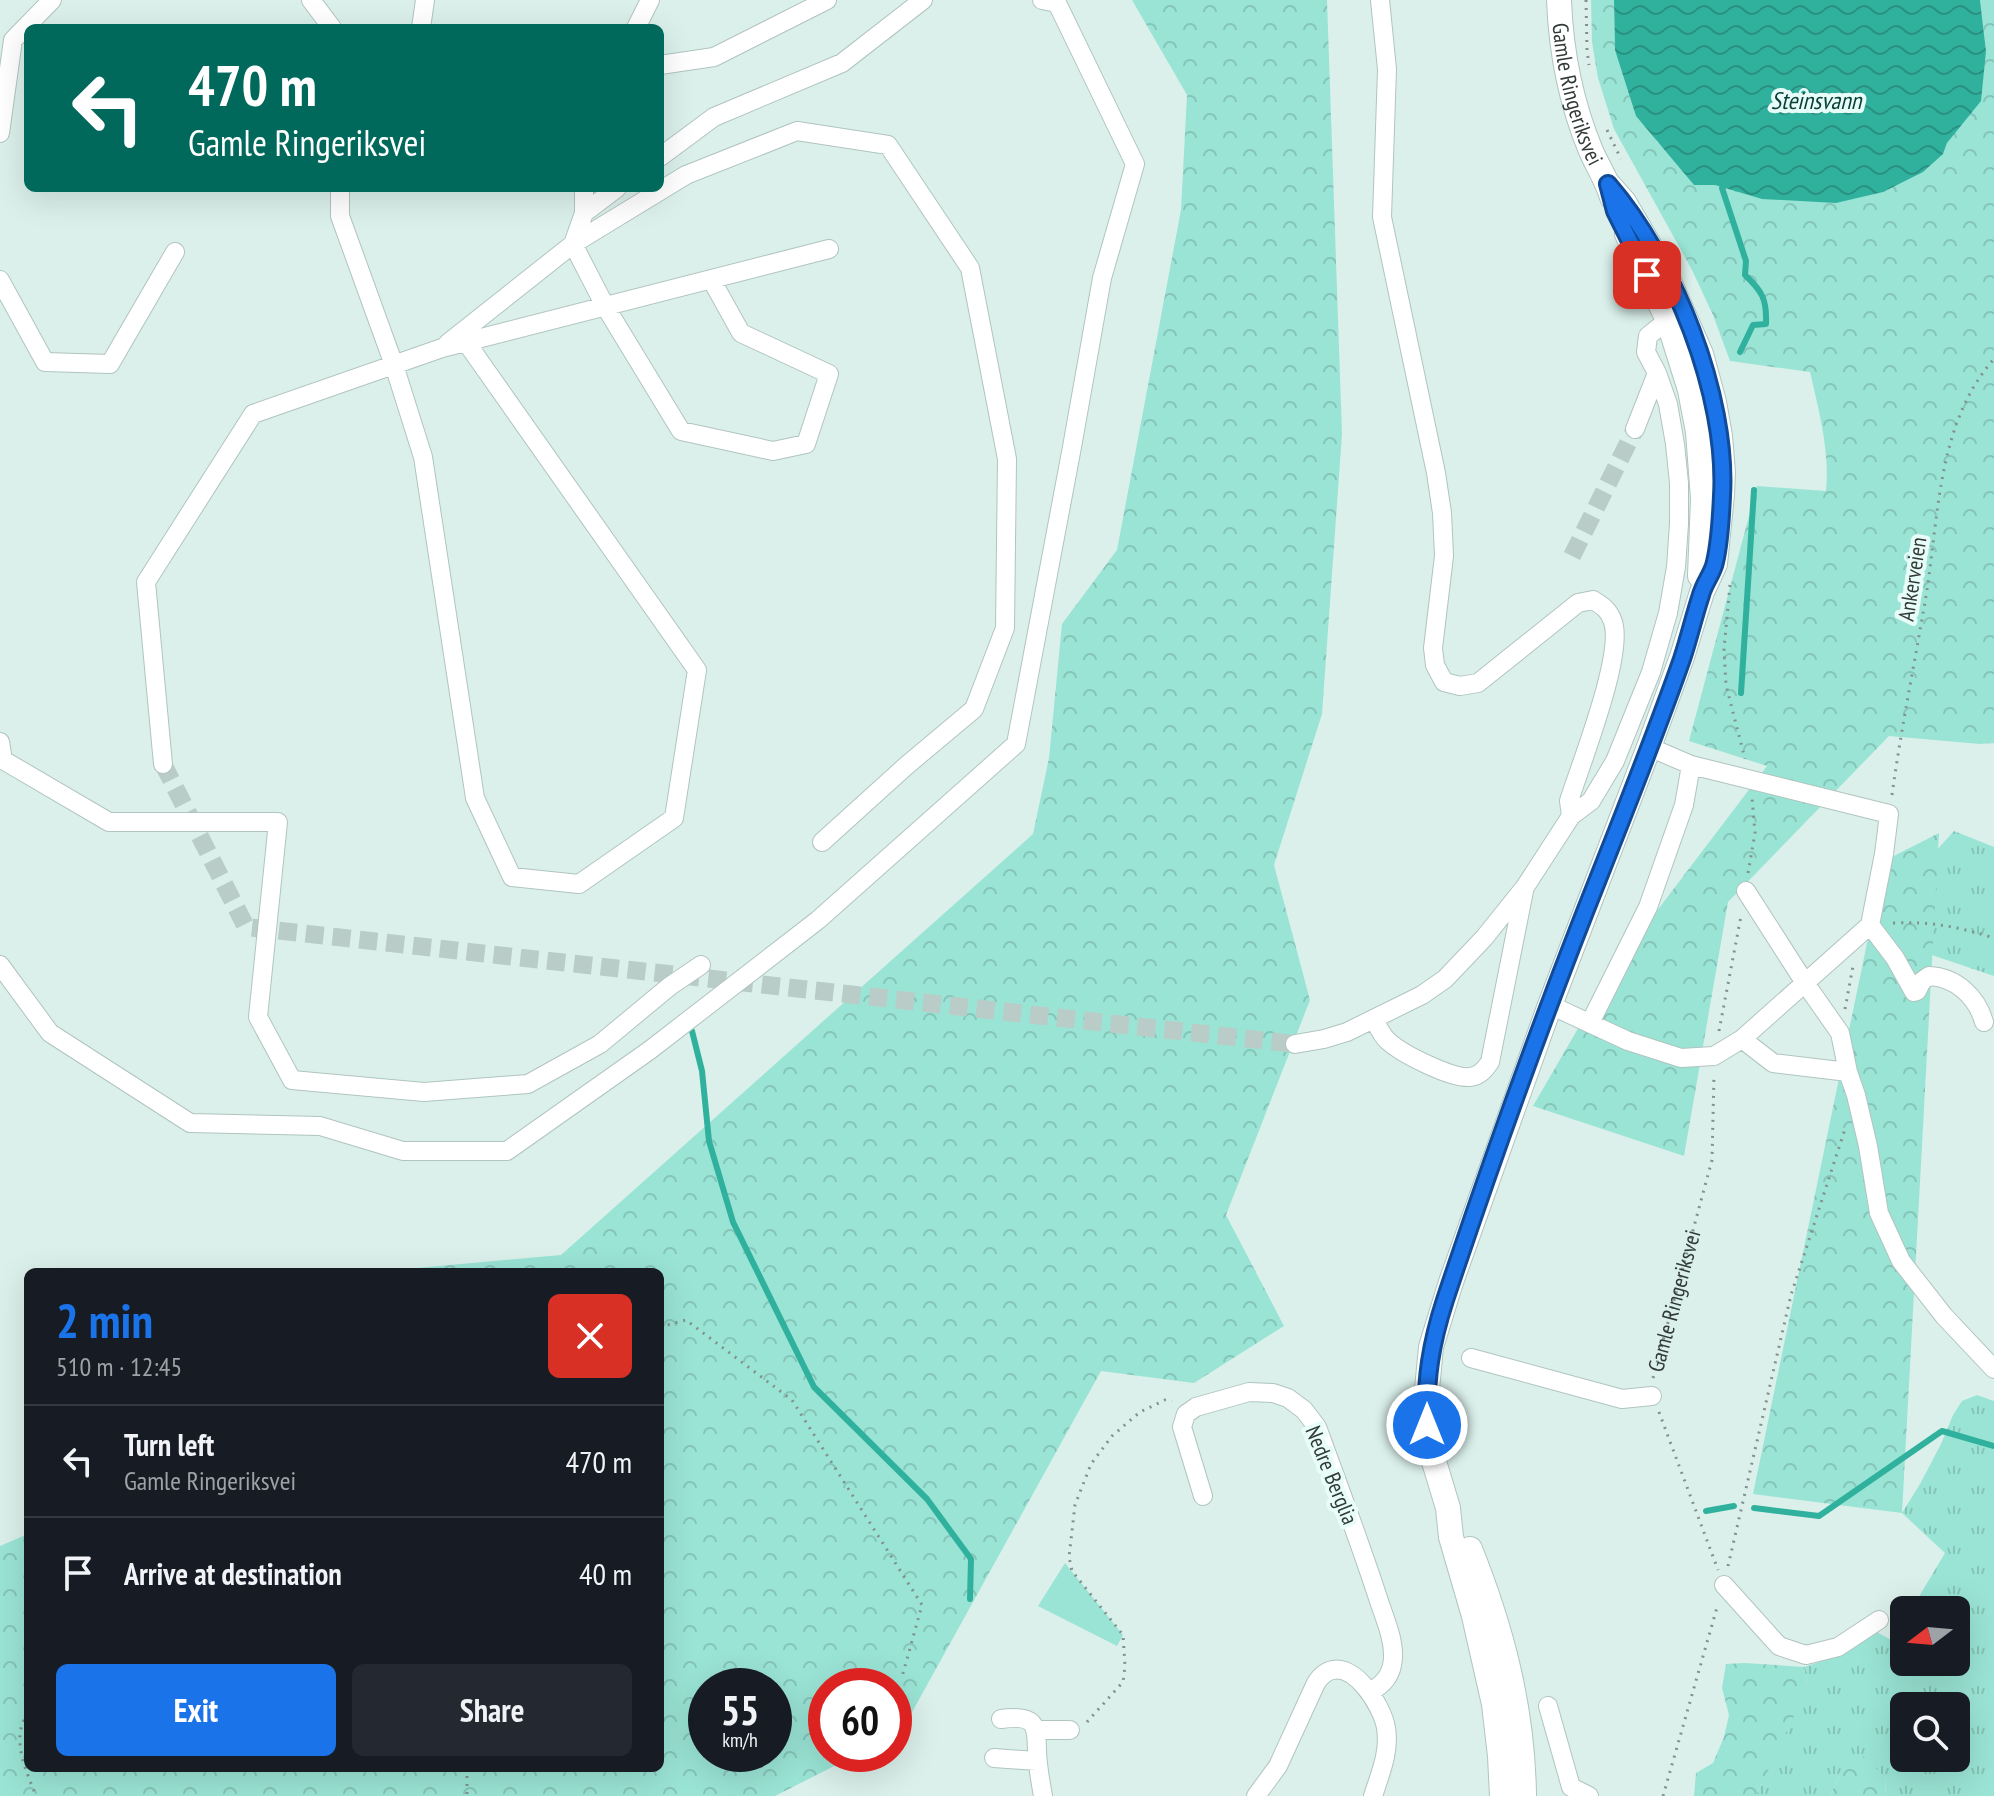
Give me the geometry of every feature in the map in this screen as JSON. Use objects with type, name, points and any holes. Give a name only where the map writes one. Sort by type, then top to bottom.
[{"type":"main road","name":"Gamle Ringeriksvei","points":[[1502,1796],[1494,1704],[1474,1616],[1451,1537],[1448,1508],[1435,1467],[1427,1425],[1427,1376],[1431,1347],[1451,1282],[1550,1005],[1715,564],[1723,472],[1714,402],[1701,354],[1676,317],[1665,272],[1624,202],[1608,184],[1577,113],[1566,71],[1559,0]]},
{"type":"main road","name":"Gamle Ringeriksvei","points":[[1448,1508],[1463,1531],[1504,1645],[1518,1714],[1524,1796]]},
{"type":"street","points":[[29,24],[52,0]]},
{"type":"street","points":[[311,0],[329,24]]},
{"type":"street","points":[[422,24],[425,0]]},
{"type":"street","points":[[638,24],[650,0]]},
{"type":"street","points":[[664,64],[714,57],[827,0]]},
{"type":"street","points":[[664,154],[714,117],[842,63],[923,0]]},
{"type":"street","points":[[0,965],[50,1033],[190,1123],[320,1126],[403,1151],[507,1151],[650,1050],[818,920],[1016,744],[1102,278],[1135,164],[1057,3],[1042,0]]},
{"type":"street","points":[[1380,0],[1387,69],[1382,217],[1442,513],[1444,556],[1433,648],[1435,665],[1444,682],[1460,686],[1478,683],[1578,603],[1593,600],[1605,607],[1614,624],[1614,643],[1605,692],[1569,801],[1571,816]]},
{"type":"street","points":[[0,61],[24,29]]},
{"type":"street","points":[[0,133],[13,40]]},
{"type":"street","points":[[664,188],[686,175],[797,131],[888,145],[970,268],[1007,459],[1005,628],[974,709],[822,842]]},
{"type":"street","points":[[340,192],[340,216],[394,365],[423,457],[475,798],[512,877],[579,884],[674,818],[697,670],[466,342]]},
{"type":"street","points":[[584,192],[584,213],[573,244],[605,306],[681,431],[773,451],[806,444],[829,374],[741,333],[711,279]]},
{"type":"street","points":[[584,213],[612,192]]},
{"type":"street","points":[[442,348],[573,244],[658,192]]},
{"type":"street","points":[[163,764],[146,582],[253,414],[442,348],[829,249]]},
{"type":"street","points":[[0,280],[45,362],[110,364],[175,252]]},
{"type":"street","points":[[1295,1044],[1347,1032],[1422,995],[1445,979],[1484,938],[1525,887],[1571,816],[1591,801],[1615,761],[1651,672],[1668,613],[1676,567],[1679,483],[1675,444],[1668,404],[1646,352],[1648,336],[1676,317]]},
{"type":"street","points":[[1635,429],[1657,373]]},
{"type":"street","points":[[0,742],[3,760],[109,822],[278,822],[258,1017],[292,1080],[424,1092],[528,1084],[600,1044],[670,986],[701,965]]},
{"type":"street","points":[[1550,1005],[1628,1041],[1681,1058],[1714,1056],[1742,1039],[1870,925],[1889,814],[1691,765],[1649,747]]},
{"type":"street","points":[[1590,1023],[1648,907],[1684,805],[1691,765]]},
{"type":"street","points":[[1374,1019],[1385,1039],[1404,1053],[1455,1075],[1471,1077],[1481,1073],[1490,1062],[1525,887]]},
{"type":"street","points":[[1746,891],[1840,1033],[1868,1146],[1879,1213],[1901,1261],[1944,1316],[1994,1369]]},
{"type":"street","points":[[1870,925],[1895,958],[1914,992],[1929,976],[1942,976],[1971,997],[1984,1022]]},
{"type":"street","points":[[1742,1039],[1773,1063],[1848,1072]]},
{"type":"street","points":[[1471,1358],[1622,1399],[1652,1396]]},
{"type":"street","name":"Nedre Berglia","points":[[1196,1407],[1249,1392],[1273,1393],[1288,1398],[1304,1410],[1317,1427],[1392,1645],[1390,1674],[1370,1692]]},
{"type":"street","points":[[1196,1407],[1186,1414],[1182,1427],[1203,1496]]},
{"type":"street","points":[[1724,1585],[1779,1646],[1806,1655],[1838,1647],[1879,1620]]},
{"type":"street","points":[[1256,1796],[1278,1766],[1316,1683],[1325,1672],[1336,1670],[1346,1672],[1370,1692],[1380,1708],[1386,1727],[1386,1758],[1373,1796]]},
{"type":"street","points":[[1548,1706],[1571,1787],[1589,1796]]},
{"type":"street","points":[[1001,1719],[1017,1717],[1031,1723],[1037,1730],[1037,1761],[1043,1796]]},
{"type":"street","points":[[1037,1730],[1076,1729]]},
{"type":"street","points":[[994,1758],[1037,1761]]},
{"type":"path","name":"Ankerveien","points":[[1889,814],[1952,437],[1971,391],[1994,359]]},
{"type":"path","name":"Gamle Ringeriksvei","points":[[1724,1585],[1652,1396],[1662,1343],[1712,1160],[1714,1056],[1755,833],[1751,781]]},
{"type":"path","points":[[1870,925],[1920,922],[1962,928],[1994,938]]},
{"type":"path","points":[[1840,1033],[1854,962]]},
{"type":"path","points":[[1663,1796],[1724,1585],[1791,1295],[1856,1095]]},
{"type":"path","points":[[664,1326],[686,1320],[792,1400],[922,1605],[904,1668]]},
{"type":"path","points":[[1076,1729],[1123,1682],[1125,1666],[1123,1635],[1072,1571],[1069,1557],[1075,1505],[1091,1464],[1112,1436],[1140,1412],[1165,1400],[1196,1407]]},
{"type":"path","points":[[24,1719],[19,1742],[24,1758]]},
{"type":"path","points":[[28,1772],[36,1796]]},
{"type":"path","points":[[467,1772],[467,1796]]},
{"type":"green space","points":[[1132,0],[1327,0],[1342,434],[1322,714],[1274,865],[1310,1000],[1226,1215],[1284,1326],[1194,1383],[1101,1371],[912,1712],[912,1668],[808,1668],[808,1772],[822,1772],[775,1796],[0,1796],[0,1546],[24,1536],[24,1772],[664,1772],[664,1268],[417,1268],[561,1255],[1033,834],[1049,758],[1062,624],[1117,550],[1181,210],[1187,95]]},
{"type":"green space","points":[[1591,0],[1614,0],[1615,50],[1657,142],[1694,185],[1715,185],[1943,154],[1959,126],[1986,51],[1980,0],[1994,0],[1994,743],[1889,736],[1728,902],[1684,1156],[1533,1106],[1612,970],[1767,766],[1689,741],[1757,486],[1826,491],[1826,461],[1810,372],[1730,361],[1692,270],[1614,129],[1598,78],[1592,42]]},
{"type":"green space","points":[[1954,831],[1994,847],[1994,976],[1920,951],[1904,886]]},
{"type":"green space","points":[[1939,833],[1902,1513],[1753,1494],[1884,861]]},
{"type":"green space","points":[[1977,1395],[1994,1401],[1994,1796],[1885,1796],[1886,1778],[1840,1773],[1830,1796],[1756,1796],[1807,1684],[1804,1667],[1841,1655],[1873,1630],[1890,1639],[1890,1676],[1970,1676],[1970,1596],[1919,1596],[1945,1553],[1902,1513],[1941,1444],[1962,1401]]},
{"type":"green space","points":[[1065,1563],[1123,1635],[1117,1646],[1038,1606]]},
{"type":"green space","points":[[1726,1664],[1804,1667],[1807,1684],[1802,1699],[1756,1796],[1694,1796],[1696,1773],[1713,1763],[1724,1737],[1729,1715],[1722,1688]]},
{"type":"green space","points":[[1862,1755],[1886,1778],[1885,1796],[1830,1796],[1840,1773]]},
{"type":"water","name":"Steinsvann","points":[[1614,0],[1980,0],[1986,51],[1981,101],[1947,143],[1943,154],[1923,172],[1883,192],[1836,203],[1762,199],[1715,185],[1694,185],[1636,116],[1615,50]]},
{"type":"waterway","points":[[1722,188],[1746,261],[1745,275],[1759,291],[1766,308],[1766,324],[1753,325],[1740,352]]},
{"type":"waterway","points":[[1741,693],[1754,490]]},
{"type":"waterway","points":[[692,1031],[702,1071],[709,1141],[733,1222],[814,1387],[927,1499],[971,1559],[970,1599]]},
{"type":"waterway","points":[[1754,1508],[1819,1516],[1942,1431],[1994,1446]]},
{"type":"waterway","points":[[1706,1511],[1734,1506]]},
{"type":"tunnel","points":[[1572,556],[1635,429]]},
{"type":"tunnel","points":[[163,764],[246,927],[1295,1044]]},
{"type":"route","points":[[1427,1425],[1427,1376],[1431,1347],[1445,1300],[1560,976],[1649,747],[1702,592],[1715,564],[1723,472],[1714,402],[1701,354],[1665,272],[1624,202],[1608,184],[1615,211],[1647,275]]}]
